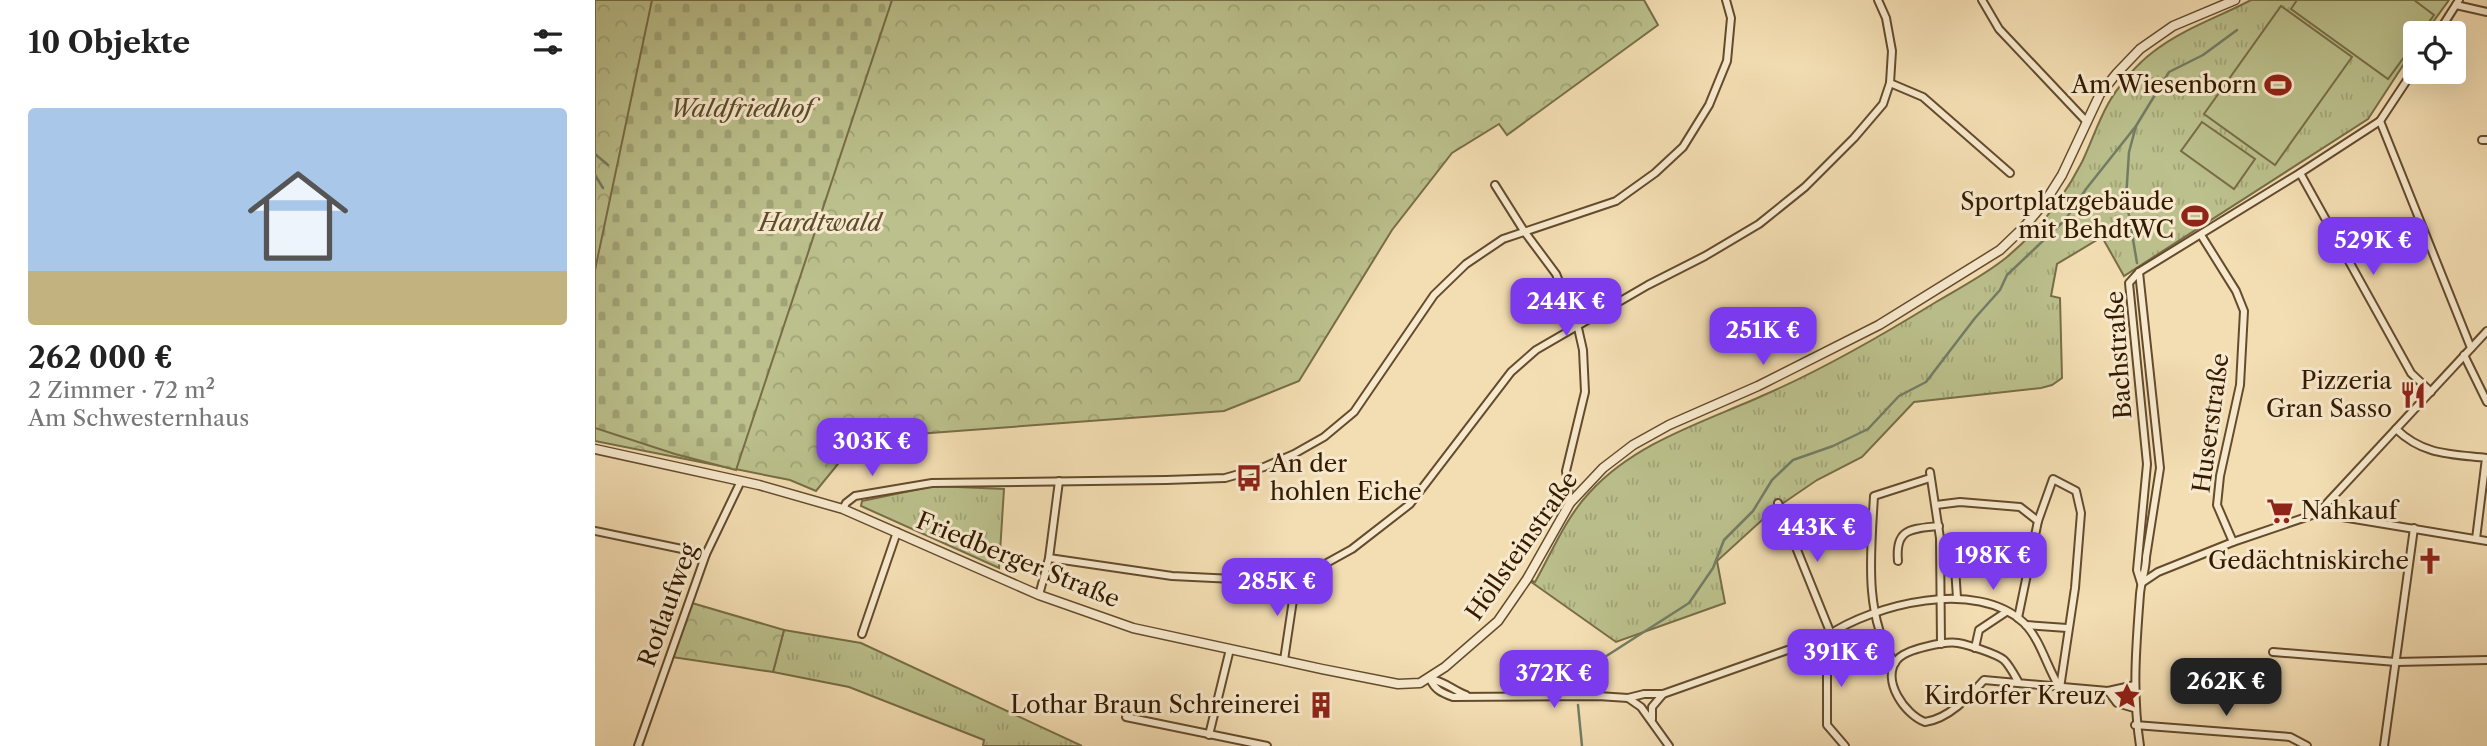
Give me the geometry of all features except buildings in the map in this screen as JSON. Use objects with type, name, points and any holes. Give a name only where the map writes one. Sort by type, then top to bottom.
[{"type":"street","points":[[843,509],[855,496],[932,483],[1225,478],[1264,467],[1324,437],[1354,412],[1434,295],[1466,264],[1503,239],[1616,201],[1683,147],[1709,105],[1727,61],[1731,18],[1726,0]]},
{"type":"street","points":[[1049,558],[1172,576],[1234,579],[1279,576],[1296,580],[1352,549],[1410,504],[1511,372],[1536,351],[1759,224],[1805,187],[1854,138],[1883,104],[1890,83],[1892,51],[1886,18],[1878,0]]},
{"type":"street","points":[[1982,0],[1999,29],[2087,121]]},
{"type":"street","name":"Höllsteinstraße","points":[[1430,678],[1499,621],[1527,579],[1570,503],[1603,468],[1633,445],[1669,425],[1758,386],[1879,325],[2000,250],[2045,202],[2062,174],[2100,94],[2140,49],[2173,26],[2235,0]]},
{"type":"street","points":[[2446,21],[2458,3],[2487,12]]},
{"type":"street","points":[[1890,83],[1923,97],[2010,173]]},
{"type":"street","points":[[2139,272],[2380,121],[2404,84]]},
{"type":"street","points":[[2380,121],[2471,348]]},
{"type":"street","points":[[2300,173],[2411,373],[2431,392]]},
{"type":"street","points":[[1495,185],[1556,274],[1578,328],[1583,350],[1585,392],[1566,471],[1570,503]]},
{"type":"street","name":"Huserstraße","points":[[2201,235],[2236,291],[2243,311],[2240,385],[2220,476],[2217,505],[2232,542]]},
{"type":"street","name":"Bachstraße","points":[[2139,272],[2129,283],[2147,464],[2137,570],[2141,583]]},
{"type":"street","name":"Bachstraße","points":[[2139,272],[2160,468],[2146,571],[2141,583],[2134,708],[2140,746]]},
{"type":"street","points":[[2318,513],[2487,331]]},
{"type":"street","points":[[2464,355],[2487,402]]},
{"type":"street","points":[[2396,429],[2409,442],[2428,451],[2486,458],[2476,539]]},
{"type":"street","name":"Friedberger Straße","points":[[595,449],[741,481],[843,509],[1039,595],[1133,628],[1398,684],[1420,683],[1430,678]]},
{"type":"street","points":[[1941,644],[1939,526],[1930,475],[1874,496],[1872,558],[1875,612],[1884,647],[1895,663],[1894,686],[1901,702],[1916,718],[1925,722],[1940,717],[1961,703],[1984,680],[2108,691],[2135,685]]},
{"type":"street","points":[[2018,618],[2038,521],[2053,479],[2075,491],[2081,513],[2075,589],[2060,688]]},
{"type":"street","name":"Rotlaufweg","points":[[638,746],[706,554],[741,481]]},
{"type":"street","points":[[1039,595],[1049,558],[1059,481]]},
{"type":"street","points":[[1936,505],[1960,502],[2020,507],[2038,521]]},
{"type":"street","points":[[1778,503],[1829,635],[1828,725],[1845,746]]},
{"type":"street","points":[[2141,583],[2158,572],[2232,542],[2318,513],[2487,541]]},
{"type":"street","points":[[1898,561],[1897,549],[1901,535],[1906,531],[1939,526]]},
{"type":"street","points":[[2384,746],[2414,528]]},
{"type":"street","points":[[595,531],[706,554]]},
{"type":"street","points":[[862,634],[897,532]]},
{"type":"street","points":[[1941,567],[1955,567],[1957,598]]},
{"type":"street","points":[[1284,660],[1296,580]]},
{"type":"street","points":[[1430,678],[1441,680],[1455,691],[1471,697],[1628,698],[1644,694],[1664,694],[1829,635],[1875,612],[1939,598],[1957,598],[1991,606],[2018,618],[2026,625],[2060,688]]},
{"type":"street","points":[[1975,648],[1979,630],[2006,612]]},
{"type":"street","points":[[2026,625],[2067,628]]},
{"type":"street","points":[[1895,663],[1914,650],[1955,642],[2003,659],[2019,682]]},
{"type":"street","points":[[1209,735],[1230,649]]},
{"type":"street","points":[[2273,652],[2396,662],[2487,660]]},
{"type":"street","points":[[2108,691],[2117,703],[2134,708]]},
{"type":"street","points":[[1652,721],[1652,707],[1664,694]]},
{"type":"street","points":[[1628,698],[1641,707],[1669,746]]},
{"type":"street","points":[[1126,716],[1267,746]]},
{"type":"street","points":[[2136,725],[2290,737],[2307,746]]},
{"type":"green space","name":"Hardtwald","points":[[595,0],[1644,0],[1658,25],[1507,135],[1499,124],[1452,153],[1392,230],[1299,381],[1224,411],[890,436],[846,454],[816,491],[790,480],[595,441]]},
{"type":"green space","name":"Waldfriedhof","points":[[652,0],[892,0],[736,470],[595,428],[595,270]]},
{"type":"green space","points":[[2251,0],[2449,0],[2434,21],[2403,21],[2403,65],[2368,119],[2124,276],[2102,237],[2057,264],[2051,296],[2060,298],[2062,378],[2041,388],[1914,402],[1862,457],[1817,480],[1773,510],[1717,561],[1725,603],[1616,642],[1527,579],[1535,582],[1581,502],[1608,475],[1628,460],[1649,446],[1786,385],[1873,340],[1973,281],[2007,257],[2040,225],[2067,189],[2108,104],[2134,69],[2153,52],[2201,24]]},
{"type":"green space","name":"Am Wiesenborn","points":[[2297,0],[2414,0],[2434,15],[2430,21],[2403,21],[2403,58],[2388,79],[2291,9]]},
{"type":"green space","name":"Am Wiesenborn","points":[[2281,6],[2352,57],[2275,165],[2204,114]]},
{"type":"green space","name":"Am Wiesenborn","points":[[2202,122],[2255,159],[2234,189],[2181,151]]},
{"type":"green space","points":[[934,486],[1004,489],[999,568],[861,506],[862,501]]},
{"type":"green space","points":[[692,603],[784,630],[773,672],[672,657]]},
{"type":"green space","points":[[784,630],[861,643],[1082,746],[983,746],[984,740],[849,687],[773,672]]},
{"type":"waterway","points":[[2137,263],[2126,198],[2129,152],[2136,126],[2169,72],[2203,55],[2237,30]]},
{"type":"waterway","points":[[1579,688],[1582,675],[1597,662],[1689,603],[1713,568],[1724,540],[1753,511],[1772,480],[1793,460],[1833,446],[1868,429],[1899,396],[1926,382],[2000,290],[2007,275],[2065,220],[2136,126]]},
{"type":"waterway","points":[[595,154],[608,165]]},
{"type":"waterway","points":[[595,175],[603,188]]},
{"type":"waterway","points":[[1578,705],[1582,746]]},
{"type":"place","name":"Am Wiesenborn","points":[[2278,85]]},
{"type":"place","name":"Sportplatzgebäude mit BehdtWC","points":[[2195,216]]},
{"type":"place","name":"Pizzeria Gran Sasso","points":[[2413,395]]},
{"type":"place","name":"An der hohlen Eiche","points":[[1249,478]]},
{"type":"place","name":"Nahkauf","points":[[2280,511]]},
{"type":"place","name":"Gedächtniskirche","points":[[2430,561]]},
{"type":"place","name":"Kirdorfer Kreuz","points":[[2127,696]]},
{"type":"place","name":"Lothar Braun Schreinerei","points":[[1321,705]]}]
